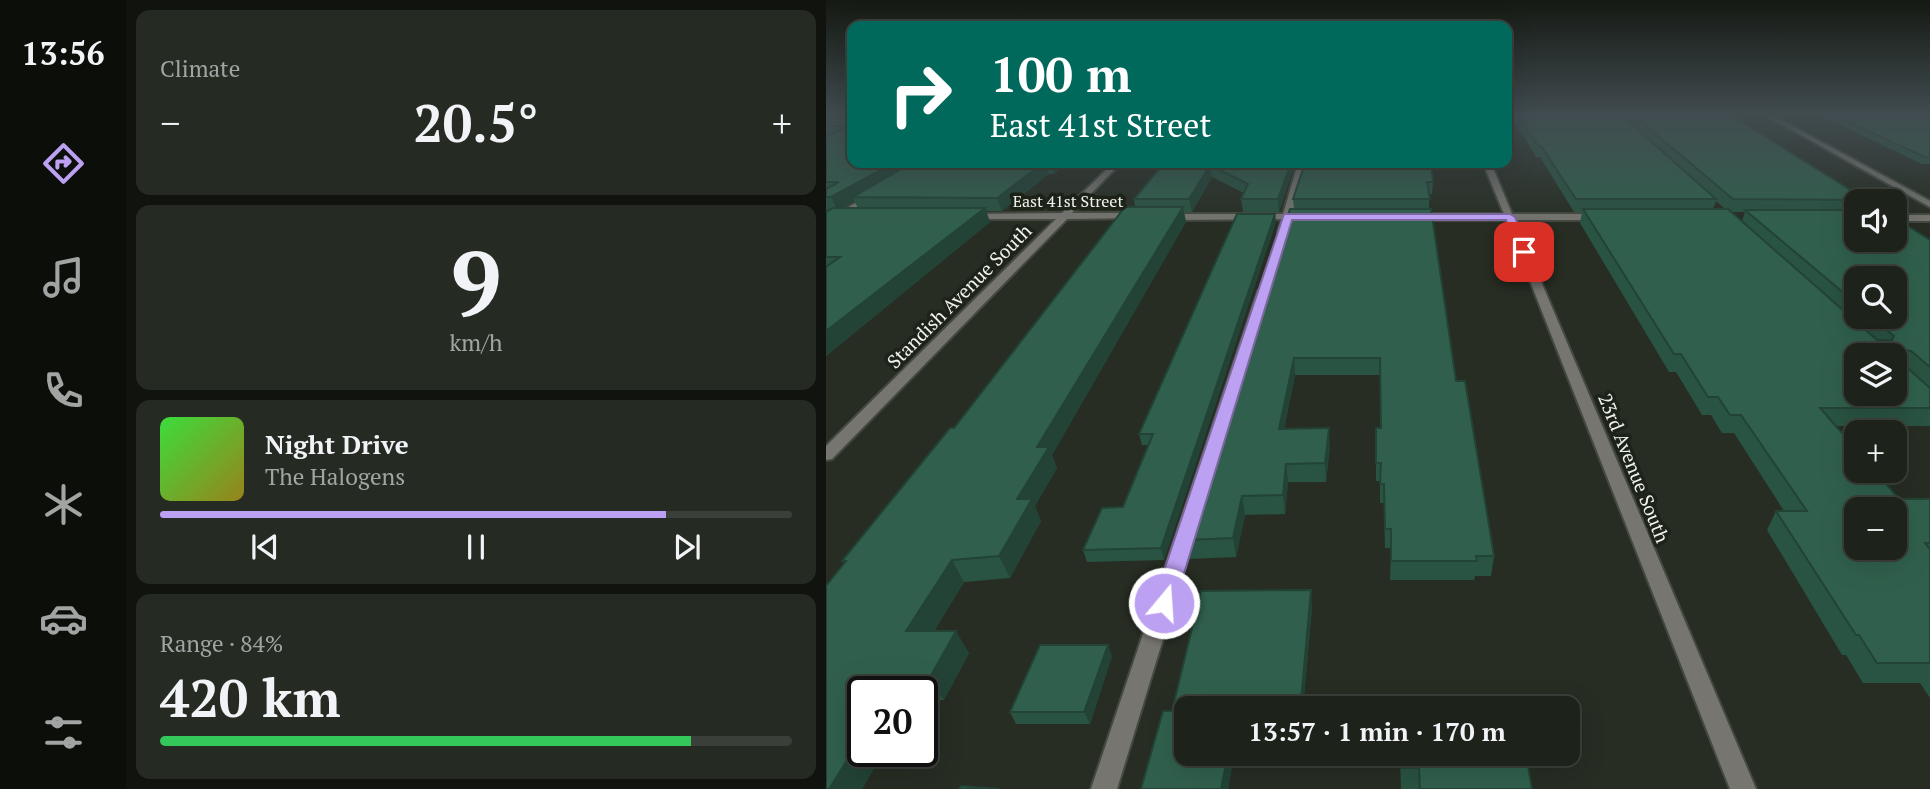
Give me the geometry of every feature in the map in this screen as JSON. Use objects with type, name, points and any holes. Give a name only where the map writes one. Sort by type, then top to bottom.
[{"type":"street","points":[[1833,151],[1930,204]]},
{"type":"street","name":"Standish Avenue South","points":[[826,455],[1112,168]]},
{"type":"street","points":[[1279,243],[1301,168]]},
{"type":"street","name":"23rd Avenue South","points":[[1489,168],[1743,789]]},
{"type":"street","points":[[826,223],[883,190]]},
{"type":"street","points":[[826,216],[866,216]]},
{"type":"street","name":"East 41st Street","points":[[958,216],[1141,216]]},
{"type":"street","points":[[1154,216],[1314,217]]},
{"type":"street","points":[[1405,217],[1605,218]]},
{"type":"street","points":[[1907,218],[1930,218]]},
{"type":"street","points":[[1104,789],[1271,270]]},
{"type":"building","points":[[826,151],[847,151],[847,168],[885,168],[831,197],[826,197],[826,189],[839,182],[826,182]]},
{"type":"building","points":[[1544,151],[1662,151],[1716,199],[1576,199]]},
{"type":"building","points":[[1676,151],[1788,151],[1849,189],[1844,189],[1844,200],[1733,199]]},
{"type":"building","points":[[1911,151],[1930,151],[1930,157]]},
{"type":"building","points":[[903,168],[1036,168],[997,198],[853,197]]},
{"type":"building","points":[[1160,168],[1208,168],[1189,199],[1134,199]]},
{"type":"building","points":[[1216,168],[1289,168],[1278,199],[1241,199],[1248,184]]},
{"type":"building","points":[[1303,168],[1432,168],[1433,182],[1427,182],[1430,199],[1293,199]]},
{"type":"building","points":[[1125,207],[1183,207],[1037,447],[1049,447],[1017,499],[1032,499],[999,556],[952,560],[906,631],[956,631],[931,676],[847,676],[847,760],[829,789],[826,789],[826,586],[846,561],[842,561],[950,428],[954,428]]},
{"type":"building","points":[[833,208],[985,208],[826,331],[826,267],[840,257],[826,257],[826,212]]},
{"type":"building","points":[[1290,209],[1431,209],[1456,381],[1465,381],[1494,556],[1476,556],[1477,561],[1391,561],[1391,529],[1385,529],[1384,484],[1380,484],[1381,463],[1376,463],[1376,428],[1381,428],[1380,358],[1294,358],[1279,429],[1329,428],[1325,463],[1286,464],[1283,495],[1242,496],[1233,538],[1185,540]]},
{"type":"building","points":[[1583,209],[1728,209],[1844,311],[1844,329],[1864,329],[1877,340],[1892,340],[1894,336],[1886,329],[1907,329],[1907,266],[1844,266],[1844,293],[1745,210],[1844,210],[1844,252],[1907,252],[1907,226],[1930,240],[1930,367],[1907,350],[1907,343],[1844,343],[1844,406],[1907,406],[1907,368],[1930,388],[1930,408],[1820,408],[1844,435],[1844,483],[1885,483],[1897,497],[1844,497],[1844,560],[1907,560],[1907,499],[1930,499],[1930,543],[1925,543],[1930,549],[1930,663],[1877,663],[1776,511],[1807,511],[1741,415],[1730,415],[1718,397],[1708,397],[1681,354],[1674,354]]},
{"type":"building","points":[[1237,214],[1275,214],[1161,548],[1083,550],[1102,508],[1123,507],[1153,434],[1139,434]]},
{"type":"building","points":[[1311,590],[1301,696],[1176,696],[1201,591]]},
{"type":"building","points":[[1040,645],[1108,645],[1084,712],[1010,712]]},
{"type":"building","points":[[1174,703],[1174,766],[1226,766],[1221,789],[1141,789],[1163,711],[1172,711]]},
{"type":"building","points":[[1528,766],[1532,789],[1420,789],[1419,768],[1402,768]]},
{"type":"building","points":[[961,786],[999,789],[959,789]]},
{"type":"route","points":[[1164,603],[1287,217],[1510,217],[1524,252]]}]
